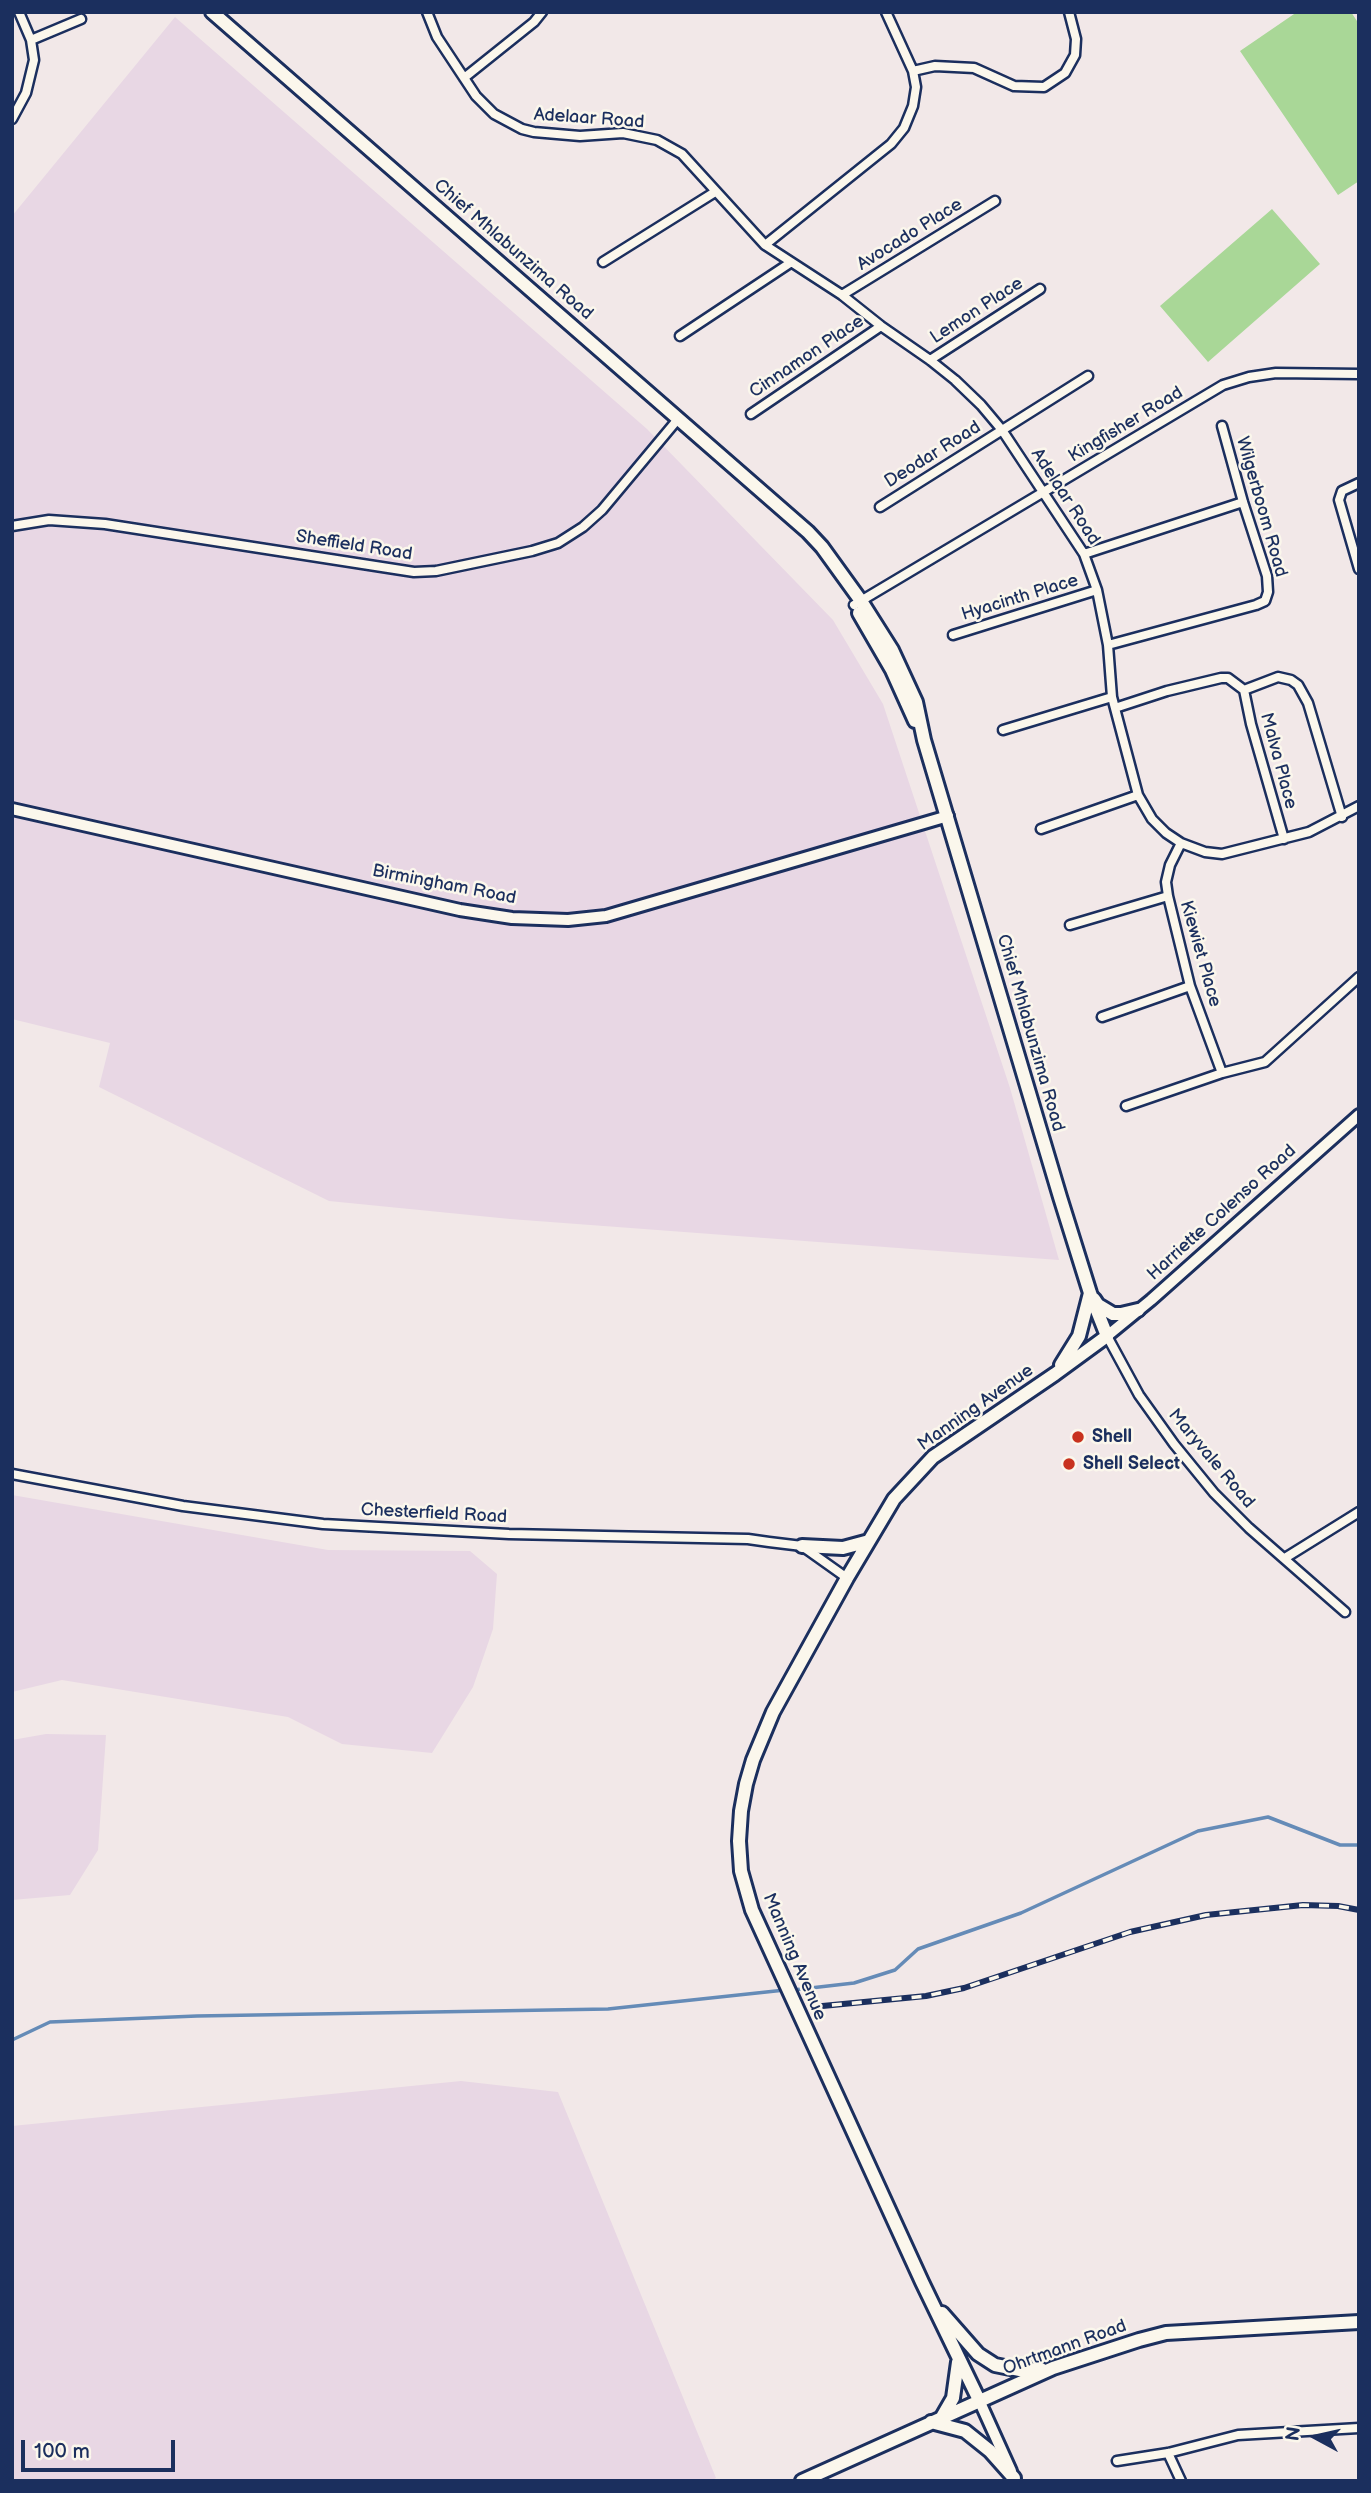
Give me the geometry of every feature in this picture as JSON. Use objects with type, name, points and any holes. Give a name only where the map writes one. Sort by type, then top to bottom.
[{"type":"main road","name":"Chief Mhlabunzima Road","points":[[212,12],[750,480],[789,517],[858,603],[924,740],[1090,1293],[1107,1336]]},
{"type":"main road","points":[[1090,1293],[1098,1305],[1113,1314],[1138,1310]]},
{"type":"main road","points":[[1055,1374],[1079,1336],[1090,1293]]},
{"type":"main road","name":"Manning Avenue","points":[[979,2400],[930,2300],[752,1910],[741,1871],[741,1811],[752,1760],[773,1712],[894,1499],[933,1457],[1107,1336]]},
{"type":"main road","points":[[802,1546],[843,1548],[869,1541]]},
{"type":"main road","points":[[930,2300],[978,2354],[995,2365],[1020,2371],[1053,2368]]},
{"type":"main road","name":"Ohrtmann Road","points":[[806,2480],[1053,2368],[1129,2343],[1166,2333],[1359,2322]]},
{"type":"main road","points":[[957,2355],[953,2398],[936,2420],[965,2431],[990,2451],[1014,2479]]},
{"type":"street","points":[[12,119],[26,93],[34,60],[31,40],[19,12]]},
{"type":"street","name":"Adelaar Road","points":[[427,12],[436,37],[476,96],[494,114],[522,129],[534,132],[580,136],[623,133],[657,140],[682,154],[765,245],[842,295],[930,360],[955,380],[1002,430],[1084,554],[1097,590],[1108,645],[1112,697],[1138,795],[1152,818],[1181,843],[1205,852],[1222,854],[1309,832],[1359,806]]},
{"type":"street","points":[[464,78],[534,22],[542,12]]},
{"type":"street","points":[[765,245],[891,144],[904,128],[913,106],[916,87],[901,40],[886,12]]},
{"type":"street","points":[[913,71],[935,66],[974,68],[1014,86],[1044,87],[1065,73],[1075,55],[1076,39],[1069,12]]},
{"type":"street","points":[[31,40],[81,19]]},
{"type":"street","points":[[603,262],[715,192]]},
{"type":"street","name":"Avocado Place","points":[[842,295],[995,201]]},
{"type":"street","points":[[680,336],[789,262]]},
{"type":"street","name":"Lemon Place","points":[[930,360],[1040,289]]},
{"type":"street","name":"Cinnamon Place","points":[[751,414],[881,326]]},
{"type":"street","name":"Kingfisher Road","points":[[858,603],[1223,385],[1276,373],[1359,374]]},
{"type":"street","name":"Deodar Road","points":[[880,507],[1088,376]]},
{"type":"street","name":"Sheffield Road","points":[[12,526],[49,520],[105,524],[414,572],[436,571],[558,543],[583,527],[602,510],[678,419]]},
{"type":"street","name":"Wilgerboom Road","points":[[1108,645],[1265,601],[1268,592],[1267,576],[1222,426]]},
{"type":"street","points":[[1359,483],[1342,491],[1339,500],[1359,569]]},
{"type":"street","points":[[1084,554],[1243,502]]},
{"type":"street","name":"Hyacinth Place","points":[[953,635],[1097,590]]},
{"type":"street","points":[[1115,708],[1167,691],[1225,677],[1244,690],[1278,677],[1291,680],[1298,685],[1308,703],[1342,817]]},
{"type":"street","name":"Malva Place","points":[[1244,690],[1284,839]]},
{"type":"street","points":[[1003,730],[1112,697]]},
{"type":"street","points":[[1041,829],[1138,795]]},
{"type":"street","name":"Birmingham Road","points":[[12,809],[460,910],[512,918],[568,920],[606,916],[948,816]]},
{"type":"street","name":"Kiewiet Place","points":[[1181,843],[1170,865],[1166,882],[1168,896],[1190,986],[1222,1073]]},
{"type":"street","points":[[1070,925],[1168,896]]},
{"type":"street","points":[[1126,1105],[1222,1073],[1265,1062],[1359,977]]},
{"type":"street","points":[[1102,1017],[1190,986]]},
{"type":"street","name":"Harriette Colenso Road","points":[[1107,1336],[1359,1115]]},
{"type":"street","name":"Maryvale Road","points":[[1107,1336],[1139,1395],[1174,1444],[1230,1509],[1345,1612]]},
{"type":"street","name":"Chesterfield Road","points":[[12,1474],[183,1506],[323,1524],[509,1534],[748,1539],[802,1546],[848,1578]]},
{"type":"street","points":[[1285,1558],[1359,1512]]},
{"type":"street","name":"Manning Avenue","points":[[979,2400],[1014,2479]]},
{"type":"street","points":[[1117,2461],[1168,2454],[1238,2435],[1359,2428]]},
{"type":"street","points":[[1168,2454],[1181,2481]]},
{"type":"shaded area","points":[[175,17],[647,429],[833,620],[883,704],[1010,1088],[1059,1260],[510,1219],[329,1201],[99,1087],[110,1043],[12,1019],[12,216]]},
{"type":"shaded area","points":[[12,1495],[328,1550],[470,1551],[497,1574],[493,1629],[473,1687],[432,1753],[342,1744],[288,1717],[62,1680],[12,1692]]},
{"type":"shaded area","points":[[46,1734],[106,1735],[98,1850],[70,1895],[12,1900],[12,1740]]},
{"type":"shaded area","points":[[461,2081],[558,2092],[716,2478],[710,2481],[12,2481],[12,2126]]},
{"type":"green space","points":[[1297,12],[1351,12],[1359,24],[1359,181],[1338,195],[1240,51]]},
{"type":"green space","points":[[1272,209],[1320,264],[1208,362],[1160,306]]},
{"type":"waterway","points":[[793,1990],[854,1983],[895,1970],[918,1949],[1021,1913],[1198,1831],[1268,1817],[1340,1845],[1359,1845]]},
{"type":"waterway","points":[[12,2040],[50,2022],[197,2016],[608,2009],[785,1990]]},
{"type":"railway","points":[[812,2007],[926,1996],[964,1988],[1130,1932],[1206,1915],[1303,1905],[1338,1906],[1359,1910]]},
{"type":"place","name":"Shell","points":[[1078,1437]]},
{"type":"place","name":"Shell Select","points":[[1069,1464]]}]
